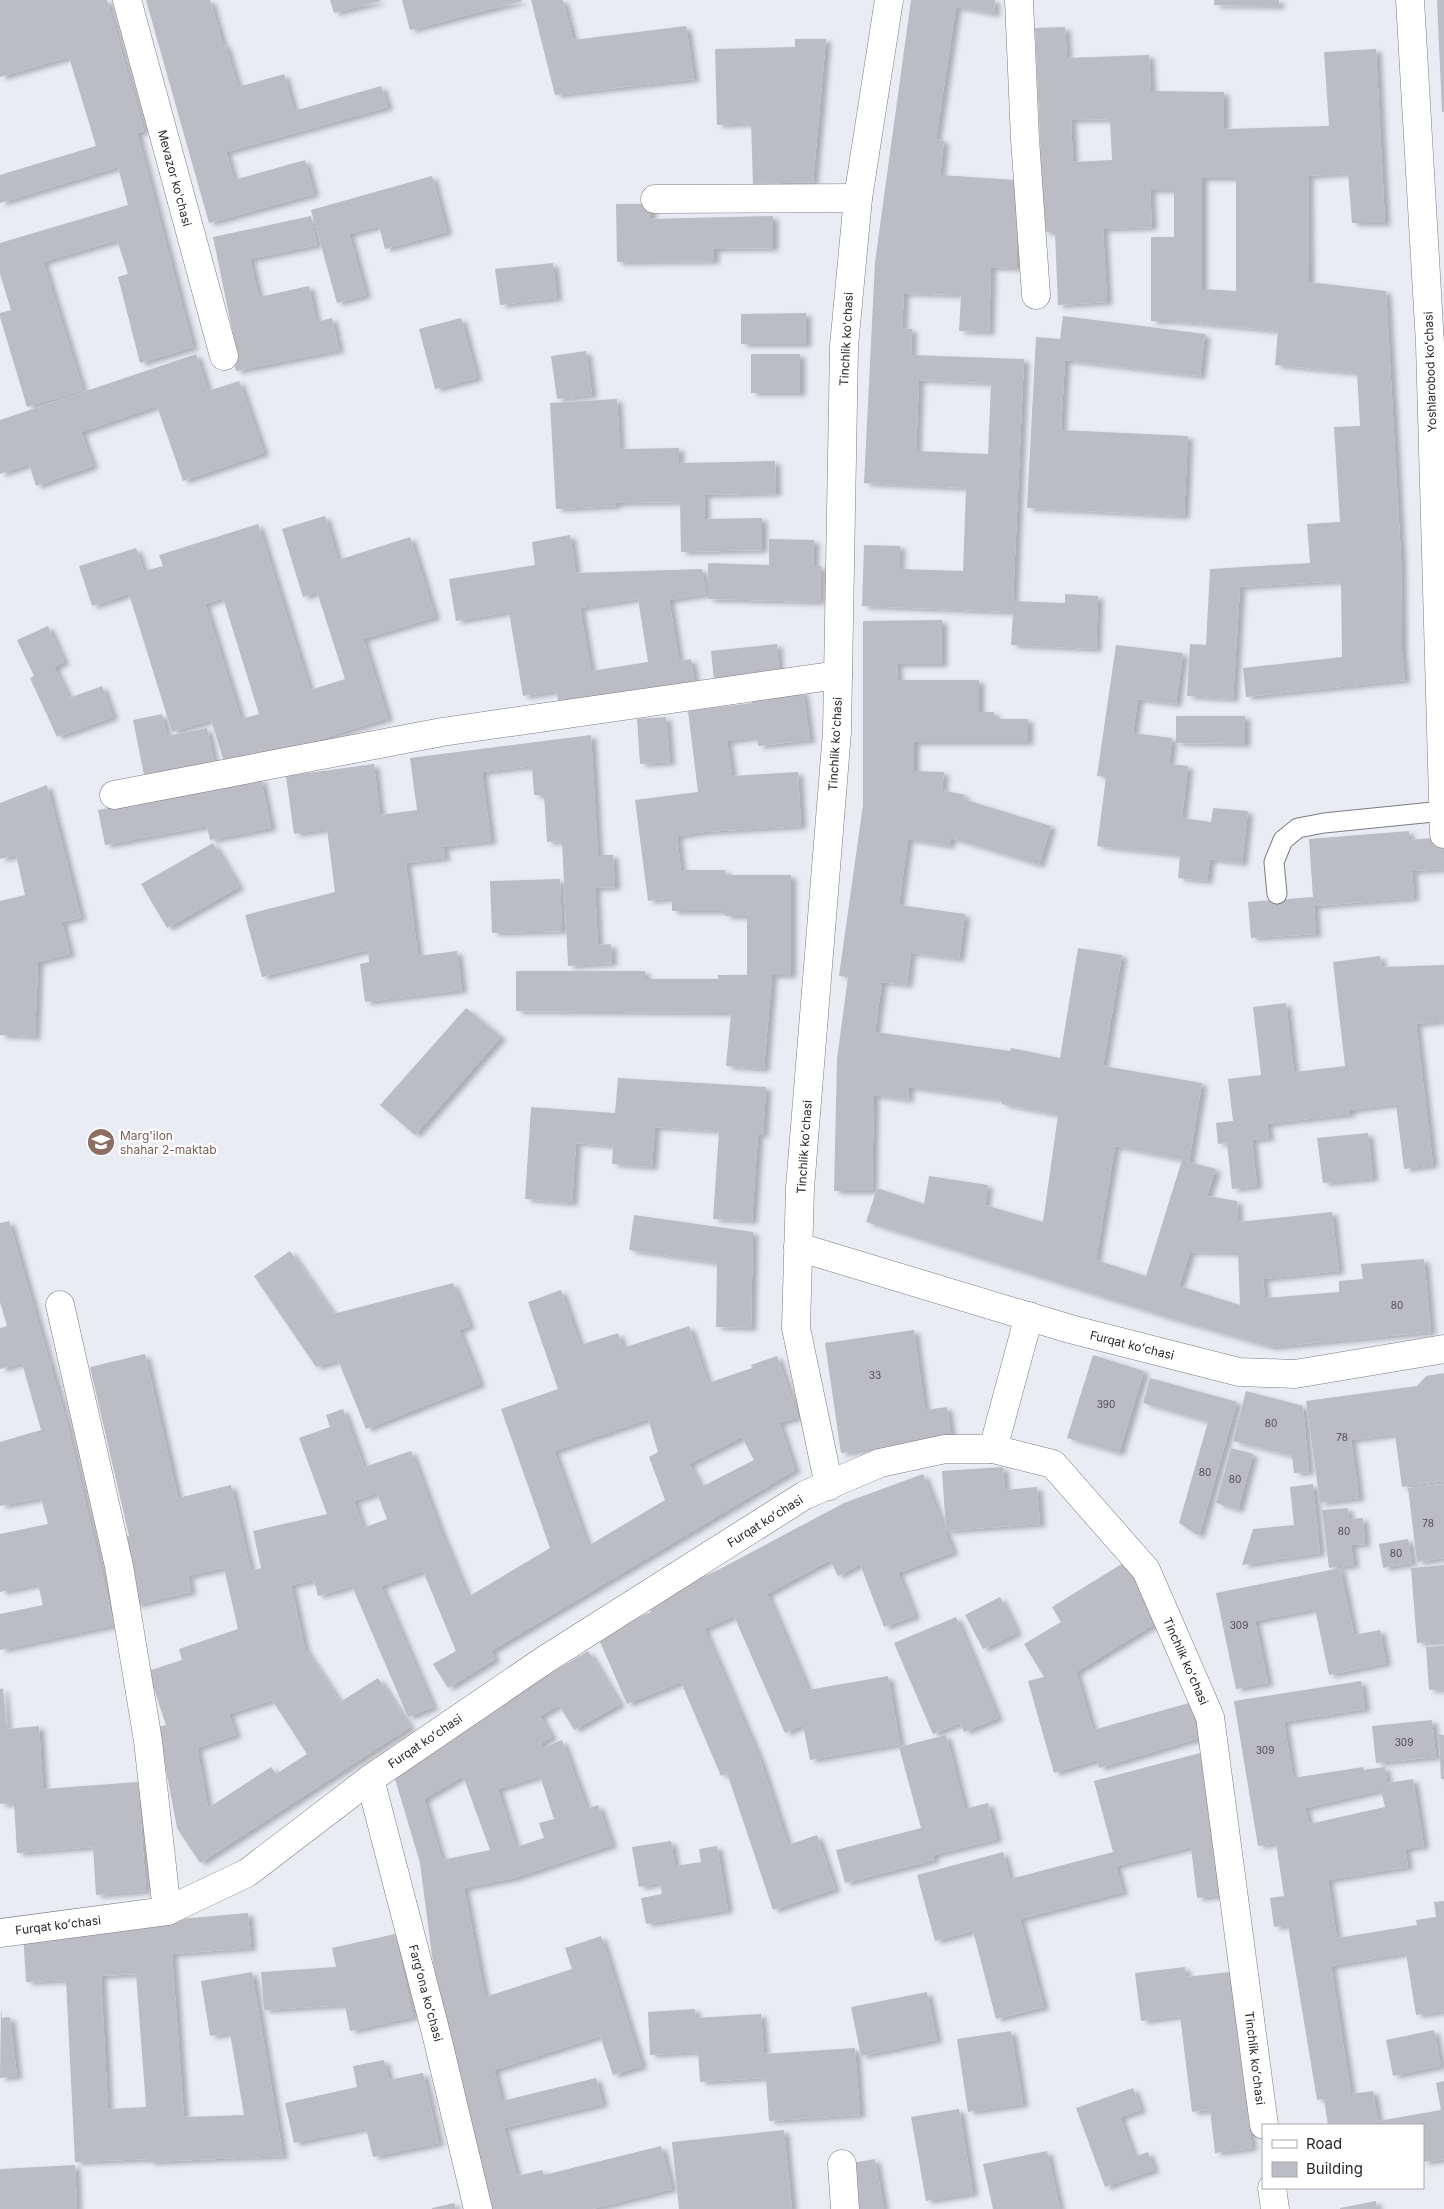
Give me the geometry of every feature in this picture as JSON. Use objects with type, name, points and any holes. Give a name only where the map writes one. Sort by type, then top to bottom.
[{"type":"street","name":"Mevazor ko'chasi","points":[[127,0],[224,356]]},
{"type":"street","name":"Tinchlik ko'chasi","points":[[828,1486],[796,1328],[800,1188],[837,732],[844,346],[858,198],[889,0]]},
{"type":"street","points":[[1019,0],[1025,139],[1036,295]]},
{"type":"street","name":"Yoshlarobod koʻchasi","points":[[1410,0],[1430,344],[1444,823]]},
{"type":"street","points":[[655,199],[858,198]]},
{"type":"street","points":[[114,795],[442,732],[838,675]]},
{"type":"street","name":"Furqat koʻchasi","points":[[798,1247],[1029,1316],[1239,1372],[1295,1374],[1444,1349]]},
{"type":"street","points":[[60,1305],[119,1566],[148,1741],[167,1911]]},
{"type":"street","points":[[993,1450],[1029,1316]]},
{"type":"street","name":"Tinchlik koʻchasi","points":[[828,1486],[880,1463],[945,1450],[993,1450],[1053,1464],[1146,1570],[1210,1717],[1264,2124]]},
{"type":"street","name":"Furqat koʻchasi","points":[[0,1933],[167,1911],[247,1873],[370,1779],[546,1659],[805,1495],[828,1486]]},
{"type":"street","name":"Fargʻona koʻchasi","points":[[370,1779],[436,2033],[478,2209]]},
{"type":"street","points":[[842,2164],[845,2209]]},
{"type":"street","points":[[1272,2189],[1275,2209]]},
{"type":"lane","points":[[1277,894],[1274,862],[1283,840],[1298,828],[1324,823],[1444,823]]},
{"type":"building","points":[[0,0],[107,0],[144,131],[137,133],[193,347],[140,363],[118,277],[128,274],[117,240],[43,262],[83,390],[27,407],[0,317],[0,313],[11,310],[0,274],[0,243],[128,205],[118,167],[0,203],[0,175],[96,146],[69,57],[0,77]]},
{"type":"building","points":[[146,0],[210,0],[238,87],[284,74],[294,111],[381,86],[388,107],[226,152],[234,180],[305,160],[314,194],[209,223]]},
{"type":"building","points":[[330,0],[380,0],[380,1],[334,13]]},
{"type":"building","points":[[402,0],[521,0],[522,1],[410,30]]},
{"type":"building","points":[[531,0],[563,0],[573,40],[686,26],[694,79],[555,95]]},
{"type":"building","points":[[911,0],[995,0],[994,14],[956,7],[936,139],[944,141],[940,175],[1016,180],[1017,268],[991,267],[989,332],[959,331],[961,295],[904,293],[902,328],[912,329],[911,355],[1024,359],[1013,601],[1065,603],[1065,594],[1098,596],[1096,649],[1011,645],[1013,612],[862,606],[864,545],[900,546],[899,569],[963,571],[966,488],[864,483],[875,262]],"holes":[[[919,380],[991,383],[988,454],[916,451]]]},
{"type":"building","points":[[1214,0],[1279,0],[1279,6],[1214,5]]},
{"type":"building","points":[[1437,0],[1444,0],[1444,112],[1442,112]]},
{"type":"building","points":[[1065,27],[1067,58],[1149,55],[1151,91],[1224,92],[1224,129],[1329,126],[1324,52],[1376,49],[1385,223],[1352,223],[1348,173],[1308,176],[1309,282],[1386,291],[1401,558],[1402,651],[1405,680],[1246,697],[1243,668],[1342,657],[1341,581],[1240,587],[1233,699],[1187,696],[1190,644],[1206,645],[1210,569],[1310,563],[1307,524],[1340,522],[1334,427],[1360,426],[1357,373],[1275,365],[1278,331],[1175,321],[1151,321],[1151,237],[1174,237],[1174,190],[1150,190],[1152,227],[1103,229],[1107,302],[1058,305],[1055,232],[1044,232],[1035,28]],"holes":[[[1110,119],[1112,160],[1073,162],[1071,120]],[[1202,178],[1236,178],[1236,291],[1202,289]]]},
{"type":"building","points":[[795,39],[826,39],[813,182],[753,184],[751,123],[717,125],[715,49],[795,47]]},
{"type":"building","points":[[432,176],[447,232],[385,249],[379,226],[349,234],[366,295],[337,303],[311,210]]},
{"type":"building","points":[[616,204],[651,204],[651,219],[773,216],[773,248],[714,249],[714,261],[617,262]]},
{"type":"building","points":[[311,216],[317,245],[250,259],[259,297],[309,286],[316,322],[332,318],[339,350],[236,371],[230,340],[234,339],[213,237]]},
{"type":"building","points":[[553,263],[557,298],[500,305],[495,269]]},
{"type":"building","points":[[806,313],[806,344],[741,344],[741,314]]},
{"type":"building","points":[[1063,316],[1205,334],[1200,376],[1065,360],[1061,430],[1188,436],[1184,516],[1027,508],[1036,337],[1060,339]]},
{"type":"building","points":[[461,318],[477,378],[435,389],[419,329]]},
{"type":"building","points":[[586,351],[592,395],[557,399],[551,356]]},
{"type":"building","points":[[196,354],[208,391],[239,381],[264,453],[183,481],[157,406],[81,432],[93,466],[36,486],[29,464],[0,474],[0,420]]},
{"type":"building","points":[[751,354],[800,354],[800,393],[751,393]]},
{"type":"building","points":[[617,399],[620,449],[679,448],[679,463],[775,461],[776,493],[704,495],[705,519],[762,518],[762,550],[681,552],[680,502],[615,503],[616,506],[556,509],[550,403]]},
{"type":"building","points":[[325,516],[338,560],[410,537],[435,617],[363,639],[388,718],[226,768],[211,720],[172,732],[129,594],[92,606],[79,566],[136,548],[144,571],[163,566],[159,555],[258,524],[310,690],[345,679],[317,592],[303,597],[282,529]],"holes":[[[223,598],[259,714],[241,719],[205,604]]]},
{"type":"building","points":[[570,535],[576,573],[702,569],[706,594],[669,600],[679,661],[691,659],[695,686],[560,708],[556,691],[523,696],[509,612],[456,621],[449,579],[535,565],[532,542]],"holes":[[[638,599],[648,662],[591,671],[580,608]]]},
{"type":"building","points":[[769,539],[814,540],[813,566],[821,566],[820,602],[708,599],[708,563],[769,565]]},
{"type":"building","points":[[942,620],[942,664],[897,664],[898,680],[979,680],[979,712],[994,712],[994,719],[1028,719],[1028,742],[914,742],[914,771],[944,772],[942,790],[965,795],[963,799],[1051,826],[1039,865],[951,838],[949,846],[908,839],[899,905],[965,914],[959,959],[911,953],[907,985],[882,982],[875,1032],[1010,1051],[1011,1048],[1060,1058],[1078,948],[1122,955],[1103,1066],[1202,1083],[1189,1162],[1216,1169],[1207,1196],[1237,1201],[1238,1222],[1332,1212],[1339,1271],[1263,1279],[1265,1298],[1339,1292],[1339,1281],[1363,1279],[1361,1264],[1424,1259],[1431,1332],[1270,1347],[1169,1318],[866,1222],[877,1188],[924,1204],[929,1176],[988,1185],[985,1205],[1043,1222],[1058,1115],[1002,1104],[1002,1100],[909,1087],[908,1100],[874,1095],[872,1191],[834,1191],[837,1059],[848,977],[839,976],[863,805],[863,621]],"holes":[[[1115,1146],[1182,1160],[1146,1276],[1096,1260]],[[1190,1252],[1238,1253],[1240,1305],[1179,1286]]]},
{"type":"building","points":[[48,626],[64,662],[54,667],[69,698],[102,686],[113,717],[57,737],[30,678],[34,676],[17,640]]},
{"type":"building","points":[[777,644],[779,674],[714,680],[711,651]]},
{"type":"building","points":[[1116,645],[1183,653],[1176,704],[1138,699],[1133,733],[1172,738],[1169,764],[1188,766],[1182,818],[1211,822],[1213,808],[1248,811],[1242,863],[1210,859],[1207,881],[1178,878],[1180,855],[1097,846],[1106,777],[1097,776]]},
{"type":"building","points":[[803,691],[810,740],[758,746],[757,737],[727,741],[732,776],[798,772],[801,826],[704,832],[677,836],[681,870],[725,870],[725,875],[791,875],[791,975],[772,975],[764,1069],[726,1066],[731,1013],[516,1011],[516,971],[645,971],[645,979],[718,979],[718,975],[747,975],[747,916],[725,916],[725,911],[672,911],[672,898],[648,901],[635,800],[698,792],[688,711],[752,703],[751,698]]},
{"type":"building","points":[[162,714],[167,736],[207,728],[215,766],[145,780],[133,720]]},
{"type":"building","points":[[1176,716],[1245,716],[1245,744],[1176,743]]},
{"type":"building","points":[[666,717],[670,762],[640,764],[637,719]]},
{"type":"building","points":[[591,735],[598,855],[613,855],[615,887],[595,888],[598,945],[611,944],[612,963],[568,966],[562,841],[547,842],[544,795],[534,795],[532,766],[482,772],[491,841],[443,847],[445,858],[406,863],[418,956],[457,951],[462,990],[365,1002],[360,964],[369,962],[368,950],[262,977],[245,915],[335,892],[327,829],[294,834],[286,776],[374,764],[380,815],[417,810],[410,758]]},
{"type":"building","points":[[261,779],[271,828],[210,840],[207,826],[105,845],[98,810]]},
{"type":"building","points":[[47,785],[81,918],[62,922],[70,954],[38,962],[35,1037],[0,1035],[0,901],[25,895],[16,855],[0,859],[0,803]]},
{"type":"building","points":[[1409,831],[1409,840],[1444,837],[1444,869],[1412,871],[1414,898],[1314,906],[1316,934],[1251,938],[1248,902],[1313,897],[1309,839]]},
{"type":"building","points":[[213,843],[239,887],[167,928],[141,884]]},
{"type":"building","points":[[560,879],[562,931],[492,933],[490,881]]},
{"type":"building","points":[[1380,956],[1382,967],[1444,965],[1444,1021],[1416,1024],[1433,1165],[1404,1169],[1396,1104],[1350,1110],[1350,1114],[1267,1124],[1269,1138],[1252,1140],[1257,1186],[1232,1189],[1227,1143],[1218,1144],[1216,1123],[1233,1121],[1228,1079],[1261,1075],[1253,1007],[1286,1003],[1294,1072],[1345,1066],[1333,962]]},
{"type":"building","points":[[466,1008],[501,1037],[415,1135],[380,1105]]},
{"type":"building","points":[[618,1078],[766,1087],[763,1135],[758,1134],[752,1221],[713,1219],[719,1131],[655,1127],[652,1167],[612,1164],[613,1146],[576,1143],[572,1203],[525,1199],[531,1107],[615,1113]]},
{"type":"building","points":[[1368,1133],[1373,1178],[1323,1183],[1317,1138]]},
{"type":"building","points":[[634,1215],[753,1232],[751,1328],[716,1327],[717,1263],[629,1250]]},
{"type":"building","points":[[9,1221],[67,1423],[114,1625],[0,1650],[0,1614],[43,1605],[38,1584],[0,1592],[0,1534],[48,1524],[41,1498],[0,1506],[0,1442],[41,1430],[22,1363],[0,1369],[0,1328],[7,1326],[0,1302],[0,1223]]},
{"type":"building","points":[[290,1251],[333,1314],[453,1283],[470,1326],[459,1330],[480,1384],[366,1429],[338,1360],[316,1367],[254,1276]]},
{"type":"building","points":[[561,1290],[580,1345],[618,1333],[623,1348],[689,1326],[708,1383],[752,1368],[751,1365],[777,1356],[798,1417],[779,1423],[795,1470],[491,1651],[495,1659],[448,1688],[433,1664],[456,1651],[423,1571],[381,1586],[433,1707],[408,1717],[352,1586],[318,1596],[314,1580],[291,1585],[305,1649],[340,1702],[378,1678],[410,1727],[200,1863],[177,1828],[158,1727],[166,1725],[148,1671],[182,1660],[179,1649],[238,1629],[224,1568],[188,1576],[191,1592],[135,1605],[120,1537],[129,1536],[90,1367],[145,1354],[178,1498],[231,1485],[251,1571],[261,1568],[253,1531],[327,1514],[299,1438],[330,1427],[326,1415],[343,1409],[364,1467],[411,1451],[442,1535],[468,1597],[550,1548],[501,1409],[558,1389],[528,1302]],"holes":[[[648,1419],[658,1452],[649,1457],[665,1500],[588,1546],[554,1451]],[[742,1437],[754,1460],[701,1487],[689,1464]],[[377,1493],[387,1519],[363,1528],[354,1501]],[[272,1700],[307,1754],[276,1774],[271,1767],[208,1808],[197,1748],[236,1735],[229,1714]]]},
{"type":"building","points":[[914,1330],[925,1410],[947,1407],[951,1437],[841,1453],[825,1343]]},
{"type":"building","points":[[1093,1355],[1144,1371],[1119,1453],[1067,1438]]},
{"type":"building","points":[[1444,1373],[1444,1481],[1402,1487],[1395,1434],[1351,1440],[1359,1498],[1320,1503],[1306,1401],[1417,1386],[1426,1376]]},
{"type":"building","points":[[1150,1378],[1237,1402],[1199,1536],[1179,1523],[1208,1422],[1143,1403]]},
{"type":"building","points":[[1246,1391],[1303,1406],[1309,1472],[1294,1473],[1292,1456],[1233,1441]]},
{"type":"building","points":[[1231,1448],[1253,1454],[1238,1510],[1216,1503]]},
{"type":"building","points":[[1003,1467],[1005,1490],[1037,1487],[1040,1524],[946,1531],[942,1471]]},
{"type":"building","points":[[923,1474],[953,1552],[898,1573],[915,1616],[884,1627],[860,1564],[838,1576],[830,1560],[767,1594],[808,1690],[888,1676],[900,1744],[810,1760],[803,1725],[785,1733],[734,1616],[704,1629],[760,1760],[788,1845],[817,1835],[835,1889],[773,1910],[727,1773],[721,1776],[681,1682],[627,1704],[597,1635],[651,1612],[646,1601],[716,1571],[844,1503]]},
{"type":"building","points":[[1313,1484],[1320,1553],[1242,1565],[1253,1529],[1294,1525],[1290,1487]]},
{"type":"building","points":[[1444,1484],[1444,1558],[1417,1562],[1408,1488]]},
{"type":"building","points":[[1348,1508],[1349,1519],[1363,1518],[1365,1544],[1351,1545],[1354,1565],[1329,1568],[1322,1510]]},
{"type":"building","points":[[1408,1539],[1412,1563],[1383,1568],[1379,1544]]},
{"type":"building","points":[[1128,1560],[1164,1618],[1076,1672],[1093,1730],[1189,1703],[1199,1738],[1099,1768],[1097,1760],[1054,1773],[1028,1681],[1044,1677],[1024,1644],[1061,1622],[1052,1607]]},
{"type":"building","points":[[1444,1565],[1444,1641],[1417,1643],[1411,1568]]},
{"type":"building","points":[[1340,1568],[1354,1635],[1380,1630],[1386,1663],[1329,1675],[1315,1609],[1255,1621],[1268,1683],[1236,1689],[1216,1593]]},
{"type":"building","points":[[1000,1597],[1017,1633],[983,1649],[965,1615]]},
{"type":"building","points":[[956,1617],[998,1718],[964,1732],[960,1723],[933,1734],[894,1643]]},
{"type":"building","points":[[1444,1646],[1444,1689],[1429,1690],[1426,1647]]},
{"type":"building","points":[[588,1651],[620,1704],[574,1730],[559,1705],[540,1716],[552,1737],[541,1743],[543,1748],[562,1740],[587,1809],[598,1805],[612,1845],[514,1878],[464,1888],[485,1997],[572,1969],[565,1948],[601,1936],[642,2066],[613,2075],[600,2036],[494,2070],[502,2101],[596,2078],[603,2104],[504,2128],[517,2176],[542,2170],[544,2175],[661,2146],[672,2189],[592,2209],[490,2209],[450,2052],[432,1956],[420,1863],[393,1772],[493,1712],[491,1709]],"holes":[[[463,1776],[490,1850],[442,1860],[424,1799]],[[540,1776],[554,1819],[539,1823],[544,1838],[516,1847],[498,1789]]]},
{"type":"building","points":[[1361,1681],[1365,1709],[1284,1722],[1293,1778],[1363,1767],[1364,1770],[1385,1767],[1387,1783],[1413,1779],[1424,1846],[1405,1849],[1408,1867],[1328,1880],[1337,1938],[1417,1925],[1416,1920],[1436,1917],[1434,1902],[1444,1901],[1444,2011],[1416,2015],[1406,1953],[1331,1966],[1351,2094],[1373,2091],[1378,2121],[1441,2110],[1436,2083],[1444,2081],[1444,2159],[1424,2162],[1424,2124],[1328,2124],[1324,2099],[1317,2100],[1288,1925],[1274,1927],[1270,1898],[1284,1896],[1276,1843],[1258,1846],[1234,1701]],"holes":[[[1381,1790],[1385,1807],[1309,1824],[1305,1808]]]},
{"type":"building","points":[[3,1688],[7,1729],[39,1726],[43,1789],[138,1782],[146,1891],[96,1895],[93,1847],[17,1853],[14,1803],[0,1804],[0,1689]]},
{"type":"building","points":[[1432,1720],[1436,1757],[1376,1763],[1372,1726]]},
{"type":"building","points":[[946,1735],[965,1809],[988,1803],[997,1839],[933,1855],[934,1860],[845,1883],[836,1850],[921,1828],[899,1747]]},
{"type":"building","points":[[1439,1735],[1444,1735],[1444,1779],[1441,1779]]},
{"type":"building","points":[[1200,1753],[1222,1839],[1229,1894],[1197,1898],[1191,1847],[1116,1866],[1123,1892],[1020,1919],[1044,2007],[996,2019],[973,1931],[935,1941],[917,1875],[1003,1852],[1010,1879],[1113,1852],[1094,1781]]},
{"type":"building","points":[[671,1841],[675,1866],[701,1862],[699,1849],[717,1846],[728,1910],[646,1924],[641,1898],[662,1894],[660,1883],[639,1887],[632,1847]]},
{"type":"building","points":[[248,1913],[251,1948],[172,1954],[184,2117],[244,2115],[230,2033],[210,2036],[201,1981],[252,1972],[283,2156],[149,2162],[149,2159],[75,2162],[66,1980],[26,1982],[23,1933]],"holes":[[[136,1974],[146,2107],[108,2109],[101,1976]]]},
{"type":"building","points":[[395,1934],[413,2017],[350,2031],[345,2005],[264,2010],[261,1972],[336,1967],[332,1948]]},
{"type":"building","points":[[1185,1967],[1186,1977],[1230,1972],[1252,2148],[1215,2153],[1210,2110],[1192,2112],[1180,2016],[1141,2021],[1135,1973]]},
{"type":"building","points":[[927,1992],[937,2040],[861,2056],[851,2007]]},
{"type":"building","points":[[1,2008],[2,2018],[10,2017],[17,2076],[0,2078]]},
{"type":"building","points":[[695,2009],[696,2018],[761,2014],[764,2054],[855,2048],[860,2115],[769,2121],[766,2078],[700,2082],[698,2052],[650,2055],[648,2012]]},
{"type":"building","points":[[1434,2030],[1441,2066],[1393,2076],[1386,2040]]},
{"type":"building","points":[[1011,2031],[1023,2104],[968,2112],[957,2039]]},
{"type":"building","points":[[384,2060],[389,2080],[423,2073],[439,2143],[373,2157],[366,2128],[294,2143],[285,2103],[357,2087],[353,2066]]},
{"type":"building","points":[[1133,2088],[1141,2110],[1120,2117],[1134,2157],[1148,2152],[1154,2170],[1105,2187],[1076,2108]]},
{"type":"building","points":[[959,2109],[973,2193],[926,2201],[911,2117]]},
{"type":"building","points":[[784,2130],[792,2209],[679,2209],[672,2142]]},
{"type":"building","points":[[1047,2151],[1060,2209],[993,2209],[983,2164]]},
{"type":"building","points":[[875,2159],[884,2209],[854,2209],[846,2164]]},
{"type":"building","points":[[75,2165],[77,2209],[0,2209],[0,2169]]},
{"type":"building","points":[[1376,2201],[1377,2209],[1340,2209],[1340,2208]]},
{"type":"building","points":[[454,2203],[456,2209],[432,2209],[432,2208]]},
{"type":"place","name":"Marg'ilon shahar 2-maktab","points":[[101,1142]]}]
